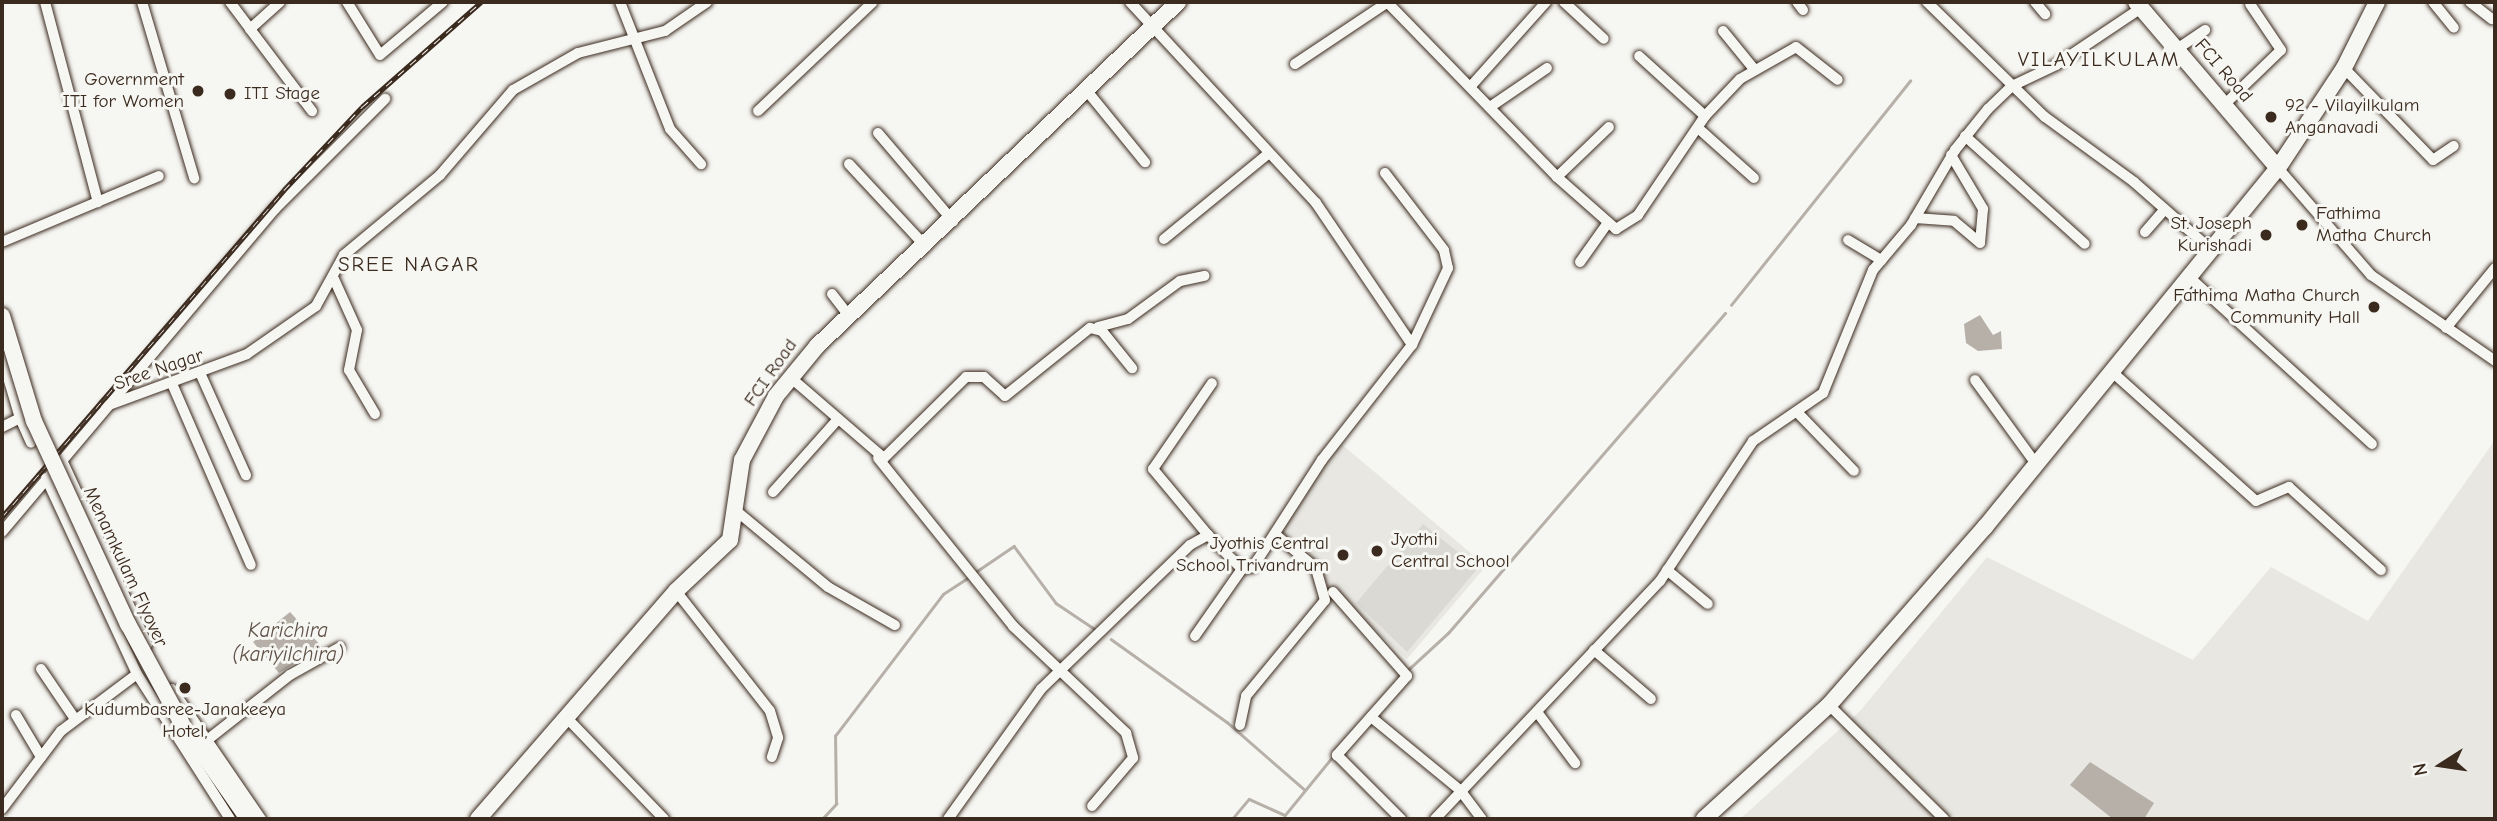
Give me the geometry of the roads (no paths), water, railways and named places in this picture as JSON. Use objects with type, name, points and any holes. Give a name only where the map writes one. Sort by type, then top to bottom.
[{"type":"street","points":[[45,2],[98,202]]},
{"type":"street","points":[[142,2],[194,177]]},
{"type":"street","points":[[230,2],[312,111]]},
{"type":"street","points":[[250,29],[280,2]]},
{"type":"street","points":[[347,2],[380,55],[443,2]]},
{"type":"street","points":[[621,2],[638,37],[670,129],[701,164]]},
{"type":"street","name":"Sree Nagar","points":[[2,532],[106,406],[173,386],[247,354],[316,306],[334,279],[344,255],[440,175],[513,90],[578,53],[665,31],[707,2]]},
{"type":"street","points":[[758,111],[873,2]]},
{"type":"street","points":[[1130,2],[1316,203],[1412,345]]},
{"type":"street","name":"FCI Road","points":[[478,819],[676,591],[730,540],[742,460],[790,377],[849,316],[953,222],[1178,2]]},
{"type":"street","points":[[1295,64],[1388,2],[1556,177],[1607,224],[1621,229],[1631,224],[1705,117],[1754,69],[1799,46],[1838,80]]},
{"type":"street","points":[[1471,86],[1546,2]]},
{"type":"street","points":[[1564,2],[1604,39]]},
{"type":"street","points":[[2035,2],[2045,14]]},
{"type":"street","points":[[1704,819],[1829,705],[2036,464],[2110,370],[2278,168],[2344,68],[2377,2]]},
{"type":"street","points":[[2433,2],[2454,28]]},
{"type":"street","points":[[2470,2],[2492,19]]},
{"type":"street","points":[[1935,4],[2012,86],[2210,248]]},
{"type":"street","points":[[2224,105],[2281,50],[2250,4]]},
{"type":"street","points":[[1436,819],[1460,790],[1667,570],[1753,441],[1799,414],[1829,383],[1858,301],[1881,260],[1915,218],[1965,136],[2012,86],[2056,65],[2138,5]]},
{"type":"street","name":"FCI Road","points":[[2138,5],[2278,168]]},
{"type":"street","points":[[2177,49],[2205,30]]},
{"type":"street","points":[[1724,31],[1754,69]]},
{"type":"street","points":[[1639,56],[1705,117]]},
{"type":"street","points":[[1490,107],[1548,68]]},
{"type":"street","points":[[2344,68],[2433,160],[2455,146]]},
{"type":"street","points":[[1087,91],[1145,162]]},
{"type":"street","points":[[106,406],[275,209],[385,99]]},
{"type":"street","points":[[1556,177],[1609,127]]},
{"type":"street","points":[[1698,128],[1754,178]]},
{"type":"street","points":[[878,133],[953,222]]},
{"type":"street","points":[[1965,136],[2085,244]]},
{"type":"street","points":[[1164,239],[1268,153]]},
{"type":"street","points":[[1915,218],[1954,221],[1980,243],[1983,209],[1951,155]]},
{"type":"street","points":[[849,164],[926,247]]},
{"type":"street","points":[[2278,168],[2371,275],[2495,360]]},
{"type":"street","points":[[1195,636],[1242,569],[1253,568],[1322,460],[1412,345],[1448,268],[1444,250],[1385,173]]},
{"type":"street","points":[[2,242],[159,176]]},
{"type":"street","points":[[2145,232],[2165,209]]},
{"type":"street","points":[[1580,262],[1607,224]]},
{"type":"street","points":[[1848,240],[1881,260]]},
{"type":"street","points":[[2446,328],[2495,268]]},
{"type":"street","points":[[878,458],[892,453],[966,377],[984,377],[1005,396],[1098,327],[1128,319],[1180,281],[1204,276]]},
{"type":"street","points":[[2188,276],[2372,444]]},
{"type":"street","points":[[334,279],[357,330],[349,370],[375,414]]},
{"type":"street","points":[[832,294],[849,316]]},
{"type":"street","name":"Menamkulam Flyover","points":[[2,316],[34,421],[128,624],[182,724],[248,819]]},
{"type":"street","points":[[1098,327],[1132,368]]},
{"type":"street","points":[[2,357],[20,418],[31,443]]},
{"type":"street","points":[[2110,370],[2256,501],[2289,486],[2381,570]]},
{"type":"street","points":[[201,375],[246,475]]},
{"type":"street","points":[[790,377],[878,458],[1057,671],[1132,745],[1133,758],[1093,806]]},
{"type":"street","points":[[1975,380],[2036,464]]},
{"type":"street","points":[[1212,383],[1153,469],[1208,535],[1242,569]]},
{"type":"street","points":[[173,386],[251,565]]},
{"type":"street","points":[[1799,414],[1854,471]]},
{"type":"street","points":[[2,427],[20,418]]},
{"type":"street","points":[[773,492],[838,419]]},
{"type":"street","points":[[62,460],[156,662],[206,741],[261,819]]},
{"type":"street","points":[[46,478],[137,674],[230,819]]},
{"type":"street","points":[[734,509],[828,587],[895,625]]},
{"type":"street","points":[[948,819],[1057,671],[1208,535]]},
{"type":"street","points":[[1240,725],[1246,696],[1325,600],[1316,568],[1276,535]]},
{"type":"street","points":[[1667,570],[1708,604]]},
{"type":"street","points":[[676,591],[770,711],[778,738],[772,757]]},
{"type":"street","points":[[1333,592],[1407,676],[1336,755],[1401,819]]},
{"type":"street","points":[[206,741],[290,675],[340,647]]},
{"type":"street","points":[[1594,650],[1651,699]]},
{"type":"street","points":[[41,669],[75,719]]},
{"type":"street","points":[[2,809],[41,757],[75,719],[137,674]]},
{"type":"street","points":[[1829,705],[1944,819]]},
{"type":"street","points":[[1536,712],[1575,763]]},
{"type":"street","points":[[16,715],[41,757]]},
{"type":"street","points":[[565,716],[664,819]]},
{"type":"street","points":[[1371,717],[1460,790],[1482,819]]},
{"type":"water","points":[[1980,315],[1993,335],[2001,331],[2002,349],[1978,351],[1966,343],[1964,324]]},
{"type":"water","name":"Karichira (kariyilchira)","points":[[290,612],[322,647],[279,673],[253,642]]},
{"type":"water","points":[[2090,762],[2154,803],[2144,819],[2113,819],[2070,785]]},
{"type":"waterway","points":[[1731,305],[1910,81]]},
{"type":"waterway","points":[[1409,669],[1448,633],[1725,313]]},
{"type":"waterway","points":[[974,573],[1014,546],[1056,603],[1096,630]]},
{"type":"waterway","points":[[822,819],[836,804],[835,736],[943,594],[969,577]]},
{"type":"waterway","points":[[1111,639],[1227,722],[1305,790]]},
{"type":"waterway","points":[[1232,819],[1249,799],[1285,815],[1334,755]]},
{"type":"railway","points":[[2,517],[284,190],[362,107],[481,2]]},
{"type":"place","name":"Government ITI for Women","points":[[198,91]]},
{"type":"place","name":"ITI Stage","points":[[230,94]]},
{"type":"place","name":"92 - Vilayilkulam Anganavadi","points":[[2271,117]]},
{"type":"place","name":"Fathima Matha Church","points":[[2302,225]]},
{"type":"place","name":"St. Joseph Kurishadi","points":[[2266,235]]},
{"type":"place","name":"Fathima Matha Church Community Hall","points":[[2374,307]]},
{"type":"place","name":"Jyothi Central School","points":[[1377,551]]},
{"type":"place","name":"Jyothis Central School Trivandrum","points":[[1343,555]]},
{"type":"place","name":"Kudumbasree-Janakeeya Hotel,","points":[[185,688]]},
{"type":"district","name":"VILAYILKULAM","points":[[2099,59]]},
{"type":"district","name":"SREE NAGAR","points":[[409,264]]}]
